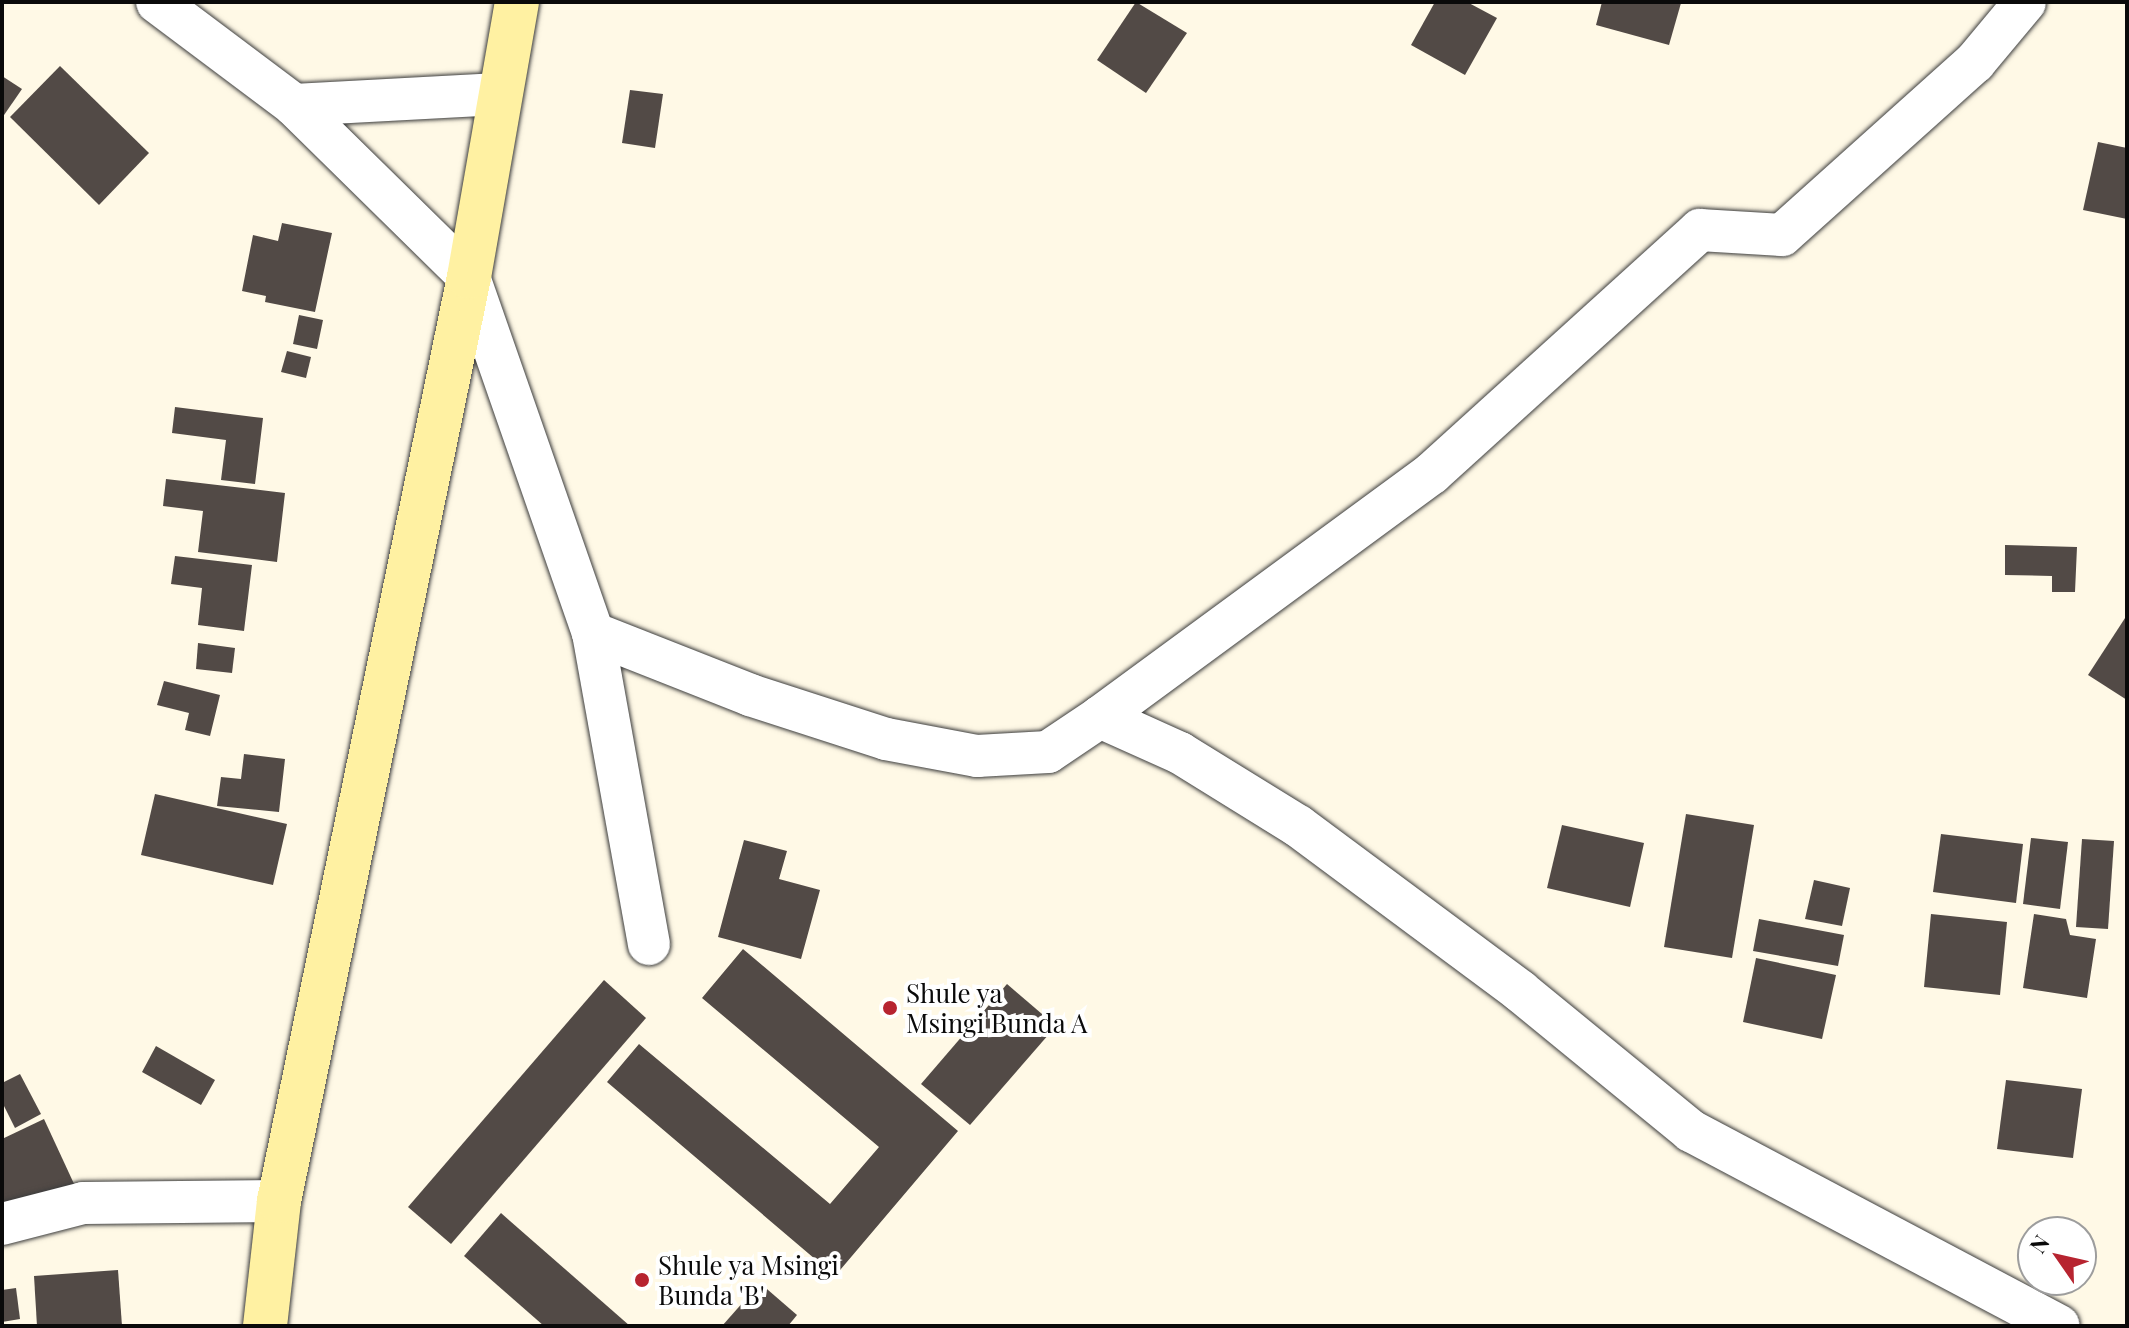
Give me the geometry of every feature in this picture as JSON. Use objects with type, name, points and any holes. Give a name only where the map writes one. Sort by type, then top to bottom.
[{"type":"main road","points":[[265,1326],[279,1201],[469,277],[517,2]]},
{"type":"street","points":[[157,2],[294,105],[469,277],[593,633],[649,944]]},
{"type":"street","points":[[593,633],[750,695],[886,739],[977,756],[1048,752],[1432,473],[1700,230],[1782,235],[1975,62],[2025,2]]},
{"type":"street","points":[[294,105],[499,94]]},
{"type":"street","points":[[1100,717],[1180,753],[1298,826],[1520,991],[1691,1131],[2059,1326]]},
{"type":"street","points":[[2,1224],[83,1203],[279,1201]]},
{"type":"building","points":[[1136,2],[1187,33],[1146,93],[1097,60]]},
{"type":"building","points":[[1435,2],[1467,2],[1497,18],[1465,75],[1411,45]]},
{"type":"building","points":[[1602,2],[1681,3],[1669,45],[1596,25]]},
{"type":"building","points":[[60,66],[149,153],[99,205],[10,117]]},
{"type":"building","points":[[2,76],[22,89],[2,118]]},
{"type":"building","points":[[630,90],[663,94],[655,148],[622,143]]},
{"type":"building","points":[[2098,142],[2127,148],[2127,219],[2083,210]]},
{"type":"building","points":[[282,223],[332,233],[315,312],[265,302],[266,296],[242,291],[253,235],[278,241]]},
{"type":"building","points":[[299,315],[323,320],[317,349],[293,344]]},
{"type":"building","points":[[287,351],[311,357],[306,378],[281,372]]},
{"type":"building","points":[[175,407],[263,418],[255,484],[221,480],[226,440],[172,433]]},
{"type":"building","points":[[166,479],[285,493],[277,562],[198,552],[203,511],[163,506]]},
{"type":"building","points":[[2005,545],[2077,547],[2075,592],[2052,592],[2052,576],[2005,575]]},
{"type":"building","points":[[175,556],[252,565],[244,631],[198,625],[202,588],[171,584]]},
{"type":"building","points":[[2127,615],[2127,700],[2088,675]]},
{"type":"building","points":[[198,643],[235,648],[232,673],[196,669]]},
{"type":"building","points":[[164,681],[220,695],[210,736],[185,730],[189,713],[157,705]]},
{"type":"building","points":[[244,754],[285,759],[279,812],[217,806],[221,777],[241,779]]},
{"type":"building","points":[[155,794],[287,824],[273,885],[141,855]]},
{"type":"building","points":[[1686,814],[1754,825],[1732,958],[1664,947]]},
{"type":"building","points":[[1562,825],[1644,843],[1630,907],[1547,888]]},
{"type":"building","points":[[1941,834],[2023,844],[2016,903],[1933,892]]},
{"type":"building","points":[[2031,838],[2068,842],[2060,909],[2023,904]]},
{"type":"building","points":[[2082,839],[2114,841],[2108,929],[2076,927]]},
{"type":"building","points":[[744,840],[787,851],[779,879],[820,890],[801,959],[718,937]]},
{"type":"building","points":[[1814,880],[1850,888],[1842,926],[1805,919]]},
{"type":"building","points":[[1931,914],[2007,922],[2000,995],[1924,987]]},
{"type":"building","points":[[2034,914],[2066,919],[2070,935],[2096,939],[2087,998],[2023,988]]},
{"type":"building","points":[[1759,919],[1844,935],[1838,966],[1753,951]]},
{"type":"building","points":[[743,949],[958,1131],[835,1276],[607,1082],[639,1044],[830,1204],[879,1147],[702,998]]},
{"type":"building","points":[[1756,958],[1836,975],[1822,1039],[1743,1022]]},
{"type":"building","points":[[604,980],[646,1018],[451,1244],[408,1207]]},
{"type":"building","points":[[1007,984],[1056,1026],[970,1125],[921,1084]]},
{"type":"building","points":[[156,1046],[215,1080],[201,1105],[142,1072]]},
{"type":"building","points":[[20,1074],[41,1114],[15,1128],[2,1102],[2,1083]]},
{"type":"building","points":[[2006,1080],[2082,1089],[2073,1158],[1997,1149]]},
{"type":"building","points":[[44,1119],[75,1186],[2,1217],[2,1139]]},
{"type":"building","points":[[501,1213],[630,1326],[544,1326],[464,1256]]},
{"type":"building","points":[[118,1270],[122,1326],[37,1326],[34,1276]]},
{"type":"building","points":[[760,1283],[797,1315],[788,1326],[722,1326]]},
{"type":"building","points":[[16,1288],[20,1319],[2,1322],[2,1290]]},
{"type":"place","name":"Shule ya Msingi Bunda A","points":[[890,1008]]},
{"type":"place","name":"Shule ya Msingi Bunda 'B'","points":[[642,1280]]}]
